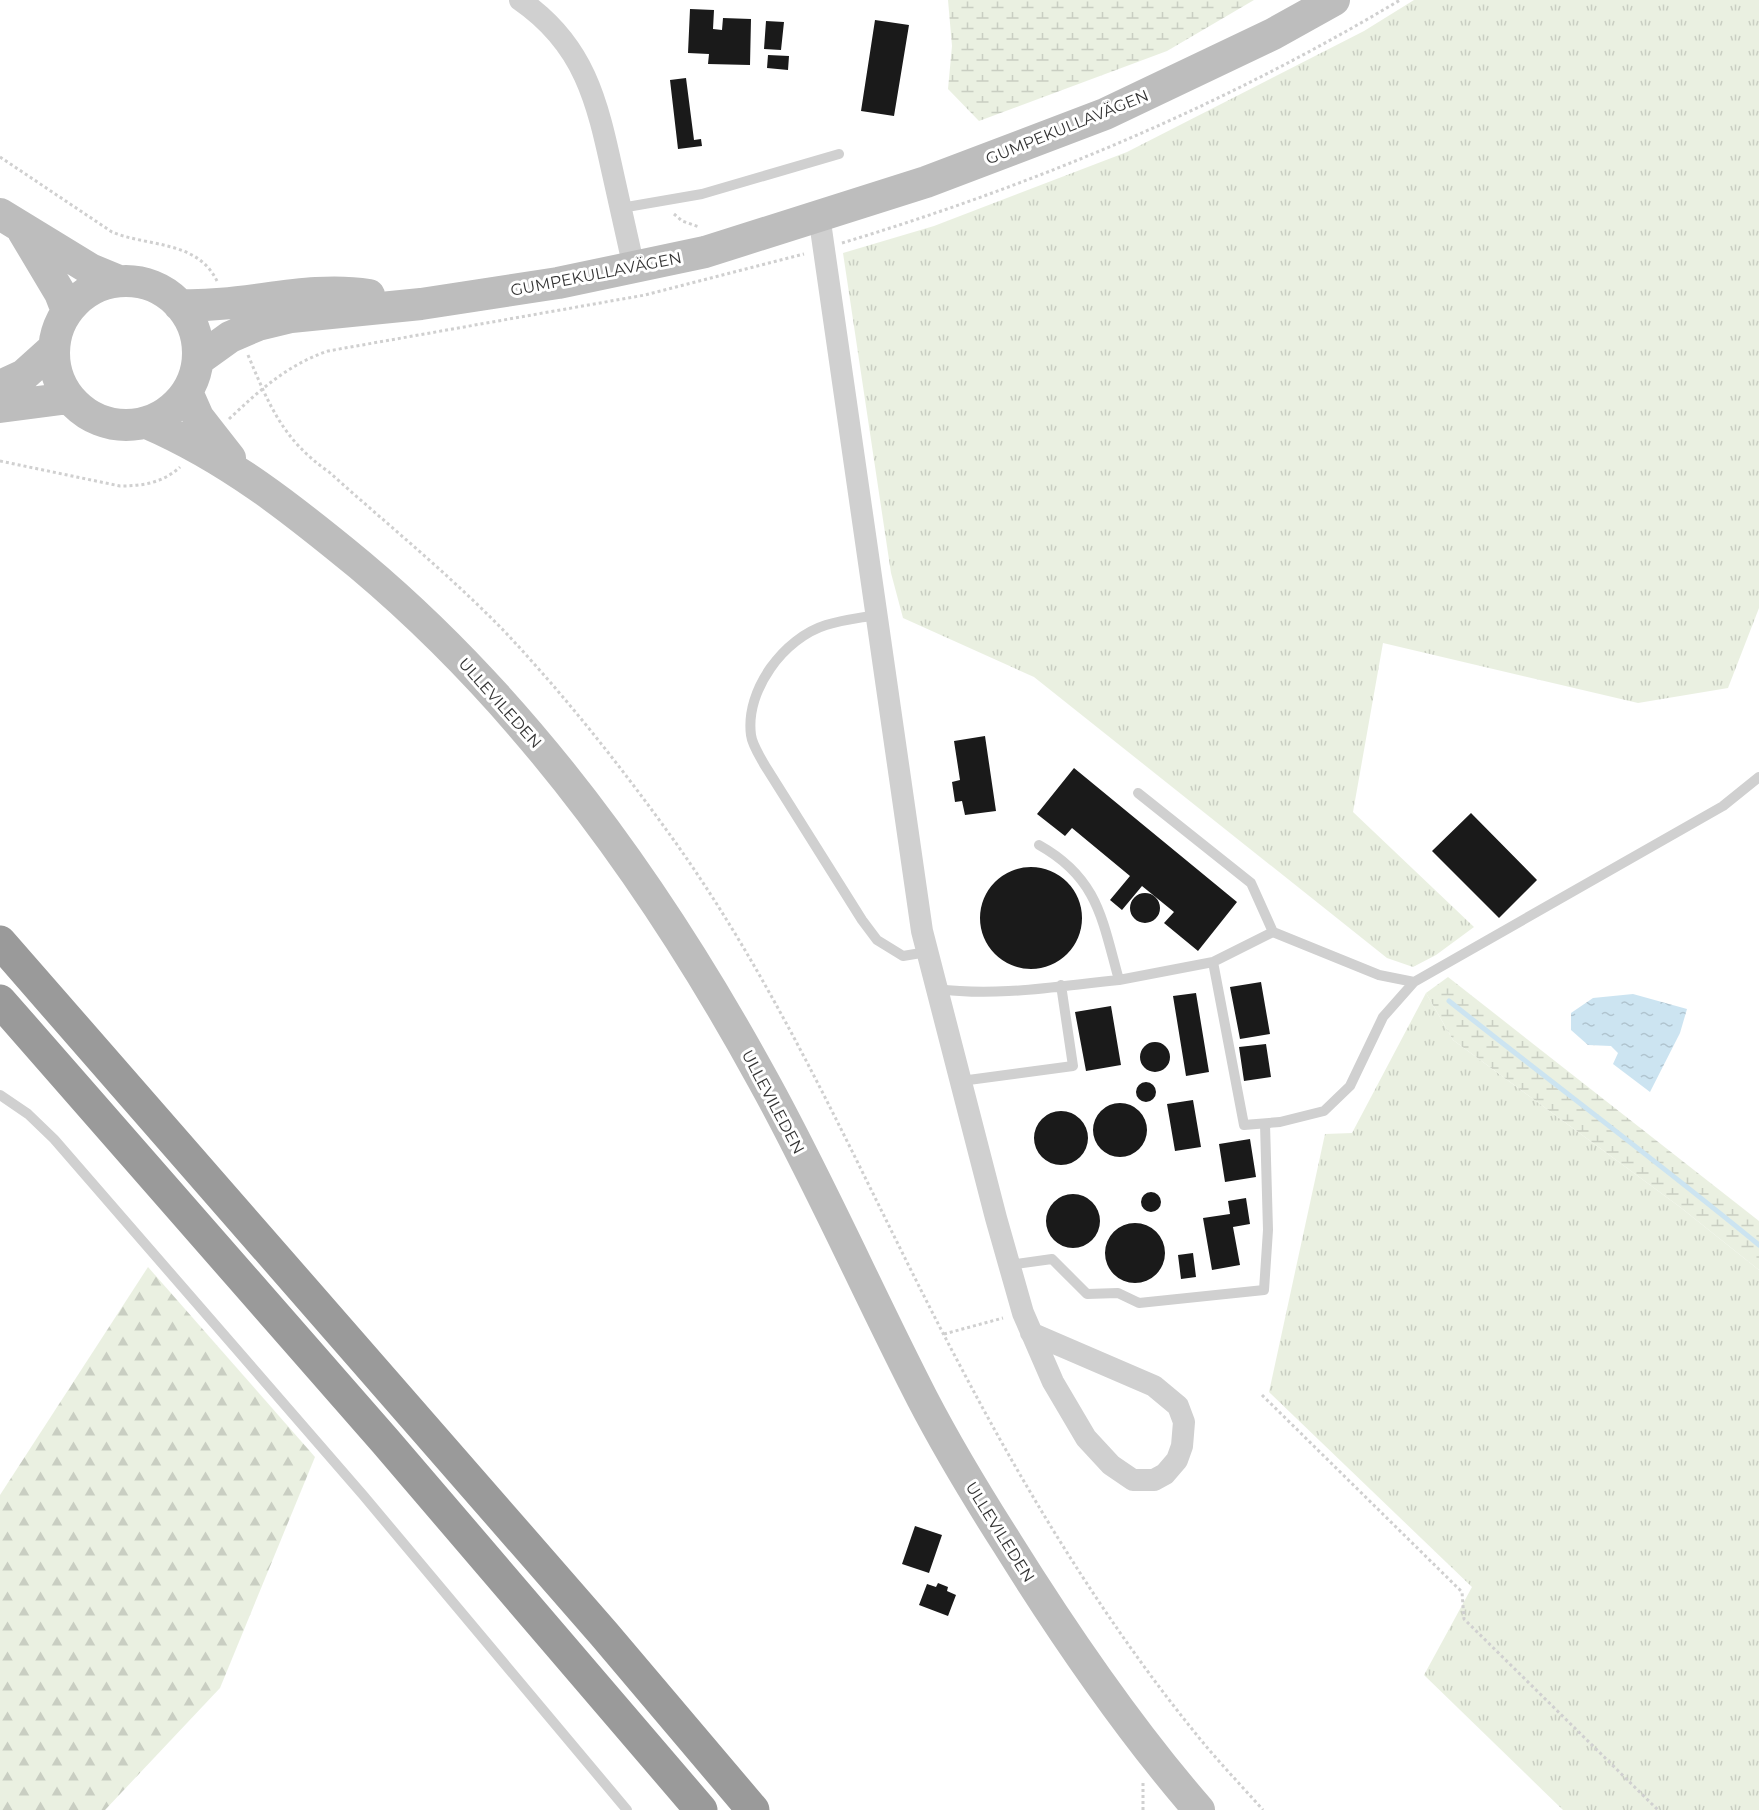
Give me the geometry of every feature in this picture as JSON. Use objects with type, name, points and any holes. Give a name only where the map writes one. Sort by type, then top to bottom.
[{"type":"highway","points":[[0,942],[604,1634],[753,1810]]},
{"type":"highway","points":[[0,1001],[386,1442],[701,1810]]},
{"type":"main road","name":"GUMPEKULLAVÄGEN","points":[[198,360],[230,337],[258,325],[291,317],[429,302],[554,269],[632,261],[702,237],[787,224],[926,182],[1105,114],[1273,34],[1334,0]]},
{"type":"main road","points":[[11,221],[90,269],[119,281]]},
{"type":"main road","points":[[11,221],[60,293],[67,311]]},
{"type":"main road","points":[[119,281],[133,281],[158,288],[179,305],[196,336],[198,360],[187,392],[170,411],[147,423],[132,426],[104,422],[90,416],[69,398],[57,374],[54,348],[58,328],[67,311],[90,291],[119,281]]},
{"type":"main road","name":"GUMPEKULLAVÄGEN","points":[[179,305],[207,306],[326,291],[429,302]]},
{"type":"main road","points":[[0,386],[24,375],[54,348]]},
{"type":"main road","name":"ULLEVILEDEN","points":[[187,392],[198,417],[221,449],[245,474],[391,592],[471,669],[546,754],[635,870],[704,976],[765,1083],[924,1402],[973,1489],[1047,1608],[1108,1695],[1199,1810]]},
{"type":"main road","points":[[0,407],[69,398]]},
{"type":"main road","name":"ULLEVILEDEN","points":[[147,423],[179,437],[245,474]]},
{"type":"street","points":[[520,0],[547,22],[569,46],[584,72],[598,105],[632,261]]},
{"type":"street","points":[[819,215],[914,882],[927,952],[1009,1265],[1027,1323],[1053,1382],[1086,1438],[1111,1465],[1133,1480],[1154,1479],[1165,1474],[1177,1460],[1182,1446],[1184,1422],[1173,1401],[1154,1386],[1027,1323]]},
{"type":"lane","points":[[621,208],[702,194],[839,154]]},
{"type":"lane","points":[[876,615],[825,625],[804,635],[788,648],[776,661],[760,687],[751,718],[751,736],[764,764],[862,920],[877,940],[903,956],[927,952]]},
{"type":"lane","points":[[1213,962],[1244,1125],[1265,1124],[1324,1111],[1350,1086],[1383,1017],[1414,982],[1723,806],[1759,777]]},
{"type":"lane","points":[[1138,793],[1251,884],[1274,932],[1379,975],[1414,982]]},
{"type":"lane","points":[[1039,845],[1058,856],[1079,874],[1084,882],[1098,906],[1119,980]]},
{"type":"lane","points":[[936,988],[970,993],[1012,993],[1061,985],[1119,980],[1213,962],[1274,932]]},
{"type":"lane","points":[[961,1081],[1073,1066],[1061,985]]},
{"type":"lane","points":[[0,1095],[28,1114],[62,1148],[363,1495],[627,1810]]},
{"type":"lane","points":[[1009,1265],[1052,1259],[1087,1294],[1118,1293],[1139,1303],[1264,1290],[1268,1230],[1265,1124]]},
{"type":"path","points":[[0,157],[112,232],[131,240],[179,248],[194,255],[211,272],[221,288]]},
{"type":"path","points":[[248,355],[262,388]]},
{"type":"path","points":[[0,461],[120,486],[140,486],[159,481],[183,465]]},
{"type":"path","points":[[944,1334],[1027,1323]]},
{"type":"path","points":[[1262,1395],[1462,1592],[1464,1619],[1658,1810]]},
{"type":"green space","points":[[948,0],[1254,0],[1167,51],[979,121],[948,89],[952,46]]},
{"type":"green space","points":[[1414,0],[1759,0],[1759,608],[1728,688],[1638,703],[1383,643],[1353,812],[1474,927],[1436,955],[1413,967],[1387,958],[1034,677],[903,618],[891,573],[843,253],[934,226],[1127,152],[1364,31]]},
{"type":"green space","points":[[1448,977],[1759,1221],[1759,1270],[1680,1207],[1453,1040],[1426,993]]},
{"type":"green space","points":[[1426,993],[1453,1040],[1680,1207],[1759,1270],[1759,1810],[1563,1810],[1424,1675],[1472,1587],[1269,1392],[1325,1134],[1352,1133]]},
{"type":"green space","points":[[148,1267],[315,1457],[220,1688],[105,1810],[0,1810],[0,1495]]},
{"type":"water","points":[[1633,994],[1687,1009],[1680,1033],[1650,1092],[1613,1064],[1618,1053],[1611,1046],[1588,1045],[1571,1030],[1571,1013],[1593,998]]},
{"type":"building","points":[[690,9],[714,10],[713,29],[722,30],[723,18],[751,19],[750,65],[708,64],[709,54],[688,53]]},
{"type":"building","points":[[875,20],[909,25],[894,116],[861,111]]},
{"type":"building","points":[[766,21],[784,22],[781,50],[764,49]]},
{"type":"building","points":[[768,55],[789,56],[788,70],[767,68]]},
{"type":"building","points":[[686,78],[694,140],[701,139],[702,146],[678,149],[670,80]]},
{"type":"building","points":[[985,736],[996,811],[965,815],[962,801],[955,802],[952,782],[960,780],[954,741]]},
{"type":"building","points":[[1074,768],[1237,902],[1198,951],[1164,923],[1174,912],[1142,886],[1122,910],[1110,900],[1130,876],[1072,828],[1065,836],[1037,814]]},
{"type":"building","points":[[1471,813],[1537,880],[1499,918],[1432,851]]},
{"type":"building","points":[[1031,867],[1051,871],[1067,882],[1078,898],[1082,918],[1078,938],[1067,954],[1051,965],[1031,969],[1011,965],[995,954],[984,938],[980,918],[984,898],[995,882],[1011,871]]},
{"type":"building","points":[[1145,893],[1151,894],[1159,902],[1159,914],[1151,922],[1145,923],[1139,922],[1131,914],[1130,908],[1131,902],[1139,894]]},
{"type":"building","points":[[1261,982],[1270,1034],[1240,1039],[1230,987]]},
{"type":"building","points":[[1196,993],[1209,1072],[1186,1076],[1173,996]]},
{"type":"building","points":[[1111,1006],[1121,1065],[1086,1071],[1075,1012]]},
{"type":"building","points":[[1155,1042],[1166,1046],[1170,1057],[1166,1068],[1155,1072],[1144,1068],[1140,1057],[1144,1046]]},
{"type":"building","points":[[1266,1044],[1271,1077],[1244,1081],[1239,1047]]},
{"type":"building","points":[[1142,1082],[1150,1082],[1156,1088],[1156,1096],[1150,1102],[1142,1102],[1136,1096],[1136,1088]]},
{"type":"building","points":[[1193,1100],[1201,1147],[1175,1151],[1167,1104]]},
{"type":"building","points":[[1120,1103],[1130,1105],[1139,1111],[1145,1120],[1147,1130],[1145,1140],[1139,1149],[1130,1155],[1120,1157],[1110,1155],[1101,1149],[1095,1140],[1093,1130],[1095,1120],[1101,1111],[1110,1105]]},
{"type":"building","points":[[1061,1111],[1071,1113],[1080,1119],[1086,1128],[1088,1138],[1086,1148],[1080,1157],[1071,1163],[1061,1165],[1051,1163],[1042,1157],[1036,1148],[1034,1138],[1036,1128],[1042,1119],[1051,1113]]},
{"type":"building","points":[[1250,1139],[1256,1177],[1225,1182],[1219,1144]]},
{"type":"building","points":[[1147,1192],[1155,1192],[1161,1198],[1161,1206],[1155,1212],[1147,1212],[1141,1206],[1141,1198]]},
{"type":"building","points":[[1073,1194],[1083,1196],[1092,1202],[1098,1211],[1100,1221],[1098,1231],[1092,1240],[1083,1246],[1073,1248],[1063,1246],[1054,1240],[1048,1231],[1046,1221],[1048,1211],[1054,1202],[1063,1196]]},
{"type":"building","points":[[1246,1198],[1250,1224],[1233,1227],[1240,1265],[1212,1270],[1203,1218],[1230,1214],[1228,1201]]},
{"type":"building","points":[[1129,1223],[1141,1223],[1152,1228],[1160,1236],[1165,1253],[1163,1265],[1152,1278],[1141,1283],[1129,1283],[1118,1278],[1110,1270],[1105,1259],[1105,1247],[1110,1236],[1118,1228]]},
{"type":"building","points":[[1193,1253],[1196,1277],[1181,1279],[1178,1255]]},
{"type":"building","points":[[915,1526],[942,1535],[929,1573],[902,1564]]},
{"type":"building","points":[[938,1583],[948,1587],[947,1591],[956,1595],[948,1616],[919,1605],[927,1584],[936,1587]]},
{"type":"waterway","points":[[1449,1001],[1759,1245]]}]
